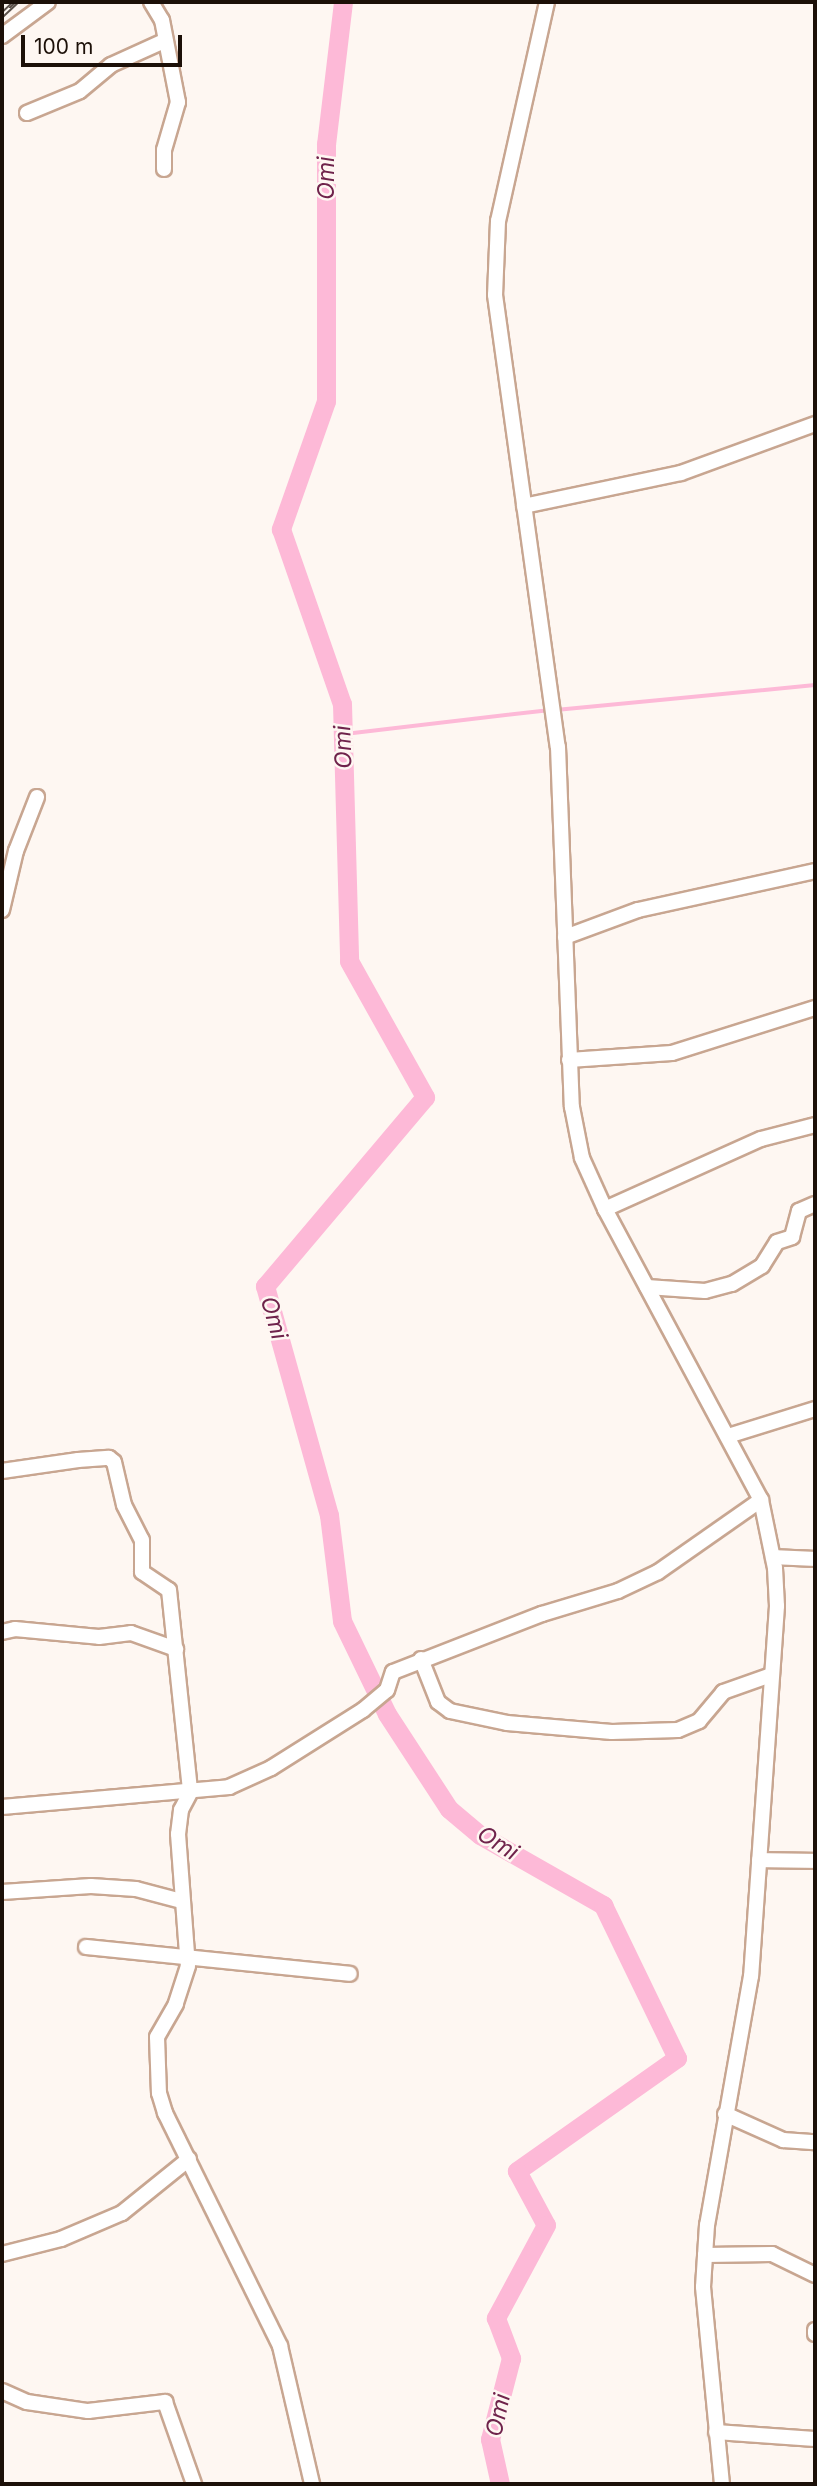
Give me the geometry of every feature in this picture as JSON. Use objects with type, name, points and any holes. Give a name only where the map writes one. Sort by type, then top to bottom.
[{"type":"street","points":[[2,36],[48,2]]},
{"type":"street","points":[[151,2],[162,20],[178,102],[164,150],[164,169]]},
{"type":"street","points":[[547,2],[495,254],[495,295],[558,747],[569,1060],[576,1136],[605,1209],[730,1436],[761,1500],[774,1557],[777,1606],[751,1976],[725,2114],[705,2255],[705,2329],[722,2484]]},
{"type":"street","points":[[27,113],[80,91],[111,65],[164,41]]},
{"type":"street","points":[[524,506],[681,473],[815,424]]},
{"type":"street","points":[[2,910],[16,851],[37,797]]},
{"type":"street","points":[[565,937],[638,910],[815,871]]},
{"type":"street","points":[[569,1060],[672,1053],[815,1008]]},
{"type":"street","points":[[605,1209],[761,1139],[815,1125]]},
{"type":"street","points":[[647,1287],[705,1291],[741,1279],[762,1266],[777,1242],[792,1237],[803,1205],[815,1204]]},
{"type":"street","points":[[730,1436],[815,1409]]},
{"type":"street","points":[[2,1471],[109,1458],[114,1462],[124,1505],[142,1540],[142,1572],[169,1590],[190,1791],[181,1810],[178,1834],[181,1901],[188,1957],[176,2004],[155,2046],[165,2113],[280,2346],[312,2484]]},
{"type":"street","points":[[2,1807],[229,1787],[252,1777],[363,1710],[387,1690],[393,1672],[421,1659],[618,1591],[659,1572],[761,1500]]},
{"type":"street","points":[[774,1557],[815,1559]]},
{"type":"street","points":[[2,1632],[15,1629],[99,1637],[131,1633],[176,1649]]},
{"type":"street","points":[[421,1659],[438,1702],[450,1711],[507,1723],[612,1732],[678,1730],[699,1721],[723,1692],[771,1675]]},
{"type":"street","points":[[759,1860],[815,1861]]},
{"type":"street","points":[[2,1892],[91,1886],[136,1889],[181,1901]]},
{"type":"street","points":[[86,1947],[349,1975]]},
{"type":"street","points":[[725,2114],[783,2140],[815,2142]]},
{"type":"street","points":[[2,2255],[61,2239],[122,2213],[189,2160]]},
{"type":"street","points":[[705,2255],[772,2254],[815,2274]]},
{"type":"street","points":[[2,2391],[27,2402],[88,2411],[165,2402],[194,2484]]},
{"type":"street","points":[[716,2432],[815,2439]]},
{"type":"waterway","name":"Omi","points":[[343,2],[326,144],[326,401],[281,529],[342,704],[349,961],[425,1097],[265,1286],[329,1515],[342,1621],[387,1714],[449,1809],[480,1835],[603,1905],[677,2058],[517,2171],[546,2225],[496,2318],[511,2358],[490,2439],[500,2484]]},
{"type":"waterway","points":[[556,710],[815,685]]},
{"type":"waterway","points":[[345,734],[548,710]]},
{"type":"railway","points":[[2,15],[16,2]]}]
